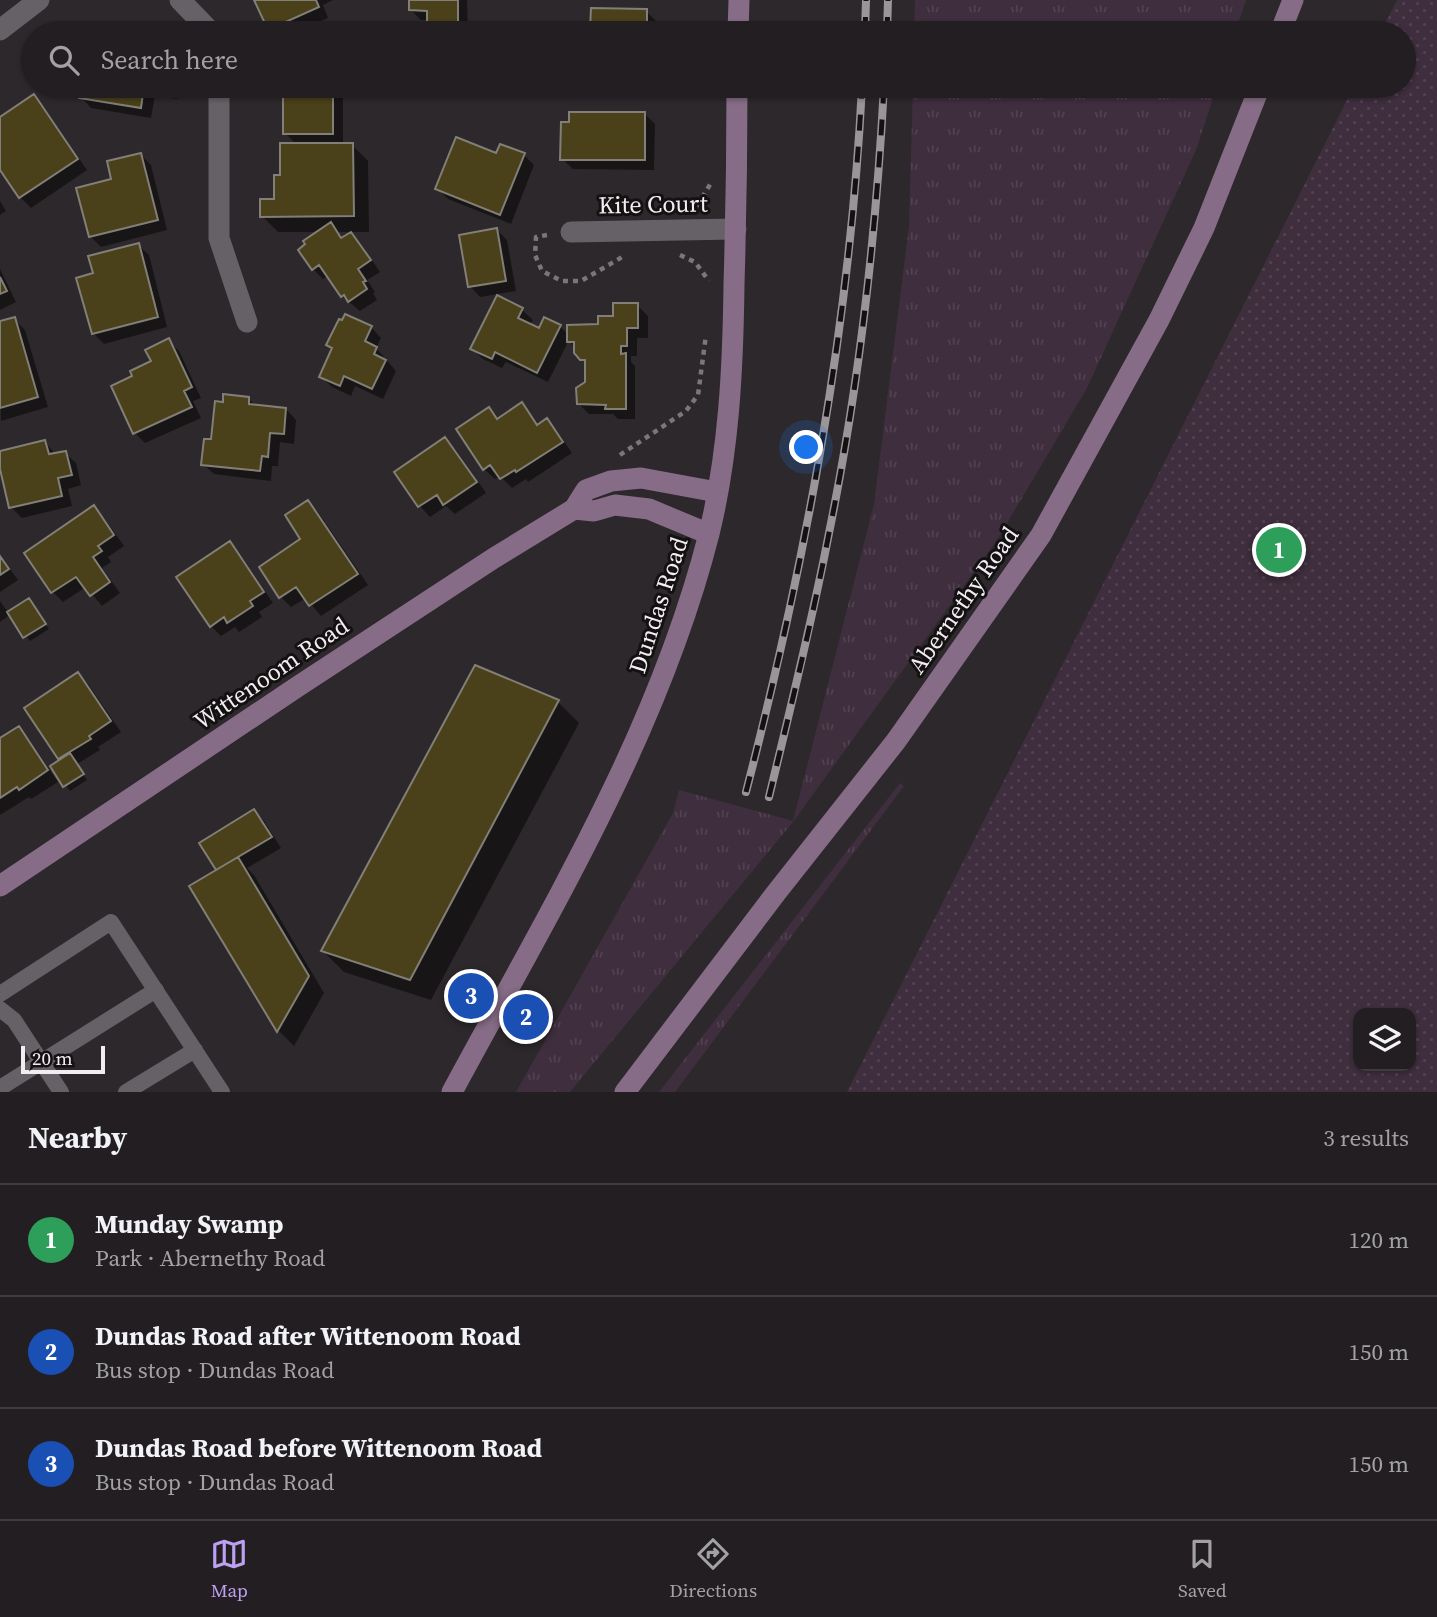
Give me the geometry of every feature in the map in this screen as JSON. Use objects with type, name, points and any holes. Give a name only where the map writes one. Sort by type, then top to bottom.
[{"type":"main road","points":[[738,0],[738,21]]},
{"type":"main road","points":[[1285,21],[1293,0]]},
{"type":"main road","name":"Dundas Road","points":[[452,1092],[607,805],[662,681],[709,534],[733,370],[737,98]]},
{"type":"main road","name":"Abernethy Road","points":[[625,1092],[896,741],[1041,534],[1165,309],[1204,228],[1255,98]]},
{"type":"main road","name":"Wittenoom Road","points":[[0,886],[297,687],[574,509],[586,490],[611,481],[641,478],[717,492]]},
{"type":"main road","name":"Wittenoom Road","points":[[574,509],[594,511],[615,505],[649,509],[709,534]]},
{"type":"street","points":[[0,30],[38,0]]},
{"type":"street","points":[[180,0],[200,21]]},
{"type":"street","points":[[219,98],[219,238],[247,322]]},
{"type":"street","name":"Kite Court","points":[[571,232],[736,229]]},
{"type":"lane","points":[[0,994],[111,922],[222,1092]]},
{"type":"lane","points":[[0,1088],[156,990]]},
{"type":"lane","points":[[0,1009],[14,1020],[61,1092]]},
{"type":"lane","points":[[126,1092],[195,1050]]},
{"type":"path","points":[[682,256],[686,213],[695,209],[712,181]]},
{"type":"path","points":[[571,232],[536,237],[535,255],[542,271],[562,281],[581,281],[602,267],[631,254]]},
{"type":"path","points":[[674,252],[695,262],[708,277],[710,285]]},
{"type":"path","points":[[616,457],[686,411],[698,395],[706,331]]},
{"type":"green space","points":[[915,0],[1246,0],[1239,21],[914,21]]},
{"type":"green space","points":[[1397,0],[1437,0],[1437,1092],[847,1092],[1348,98],[1416,98],[1416,21],[1386,21]]},
{"type":"green space","points":[[913,98],[1213,98],[1196,150],[1087,388],[997,540],[793,822],[570,1092],[516,1092],[673,813],[679,790],[793,821],[874,504],[909,226]]},
{"type":"green space","points":[[900,783],[904,786],[675,1092],[659,1092]]},
{"type":"building","points":[[254,0],[316,0],[319,7],[288,21],[264,21]]},
{"type":"building","points":[[409,0],[458,0],[458,21],[427,21],[427,11],[409,10]]},
{"type":"building","points":[[591,8],[647,9],[647,21],[590,21]]},
{"type":"building","points":[[28,98],[37,98],[78,159],[19,198],[0,170],[0,117]]},
{"type":"building","points":[[79,98],[142,98],[141,108]]},
{"type":"building","points":[[283,98],[333,98],[333,134],[283,134]]},
{"type":"building","points":[[569,112],[645,112],[645,160],[560,160],[561,122],[569,122]]},
{"type":"building","points":[[456,137],[496,153],[500,144],[525,153],[500,215],[435,189]]},
{"type":"building","points":[[280,143],[353,143],[354,216],[260,217],[260,199],[274,199],[274,175],[280,175]]},
{"type":"building","points":[[141,153],[158,220],[89,237],[76,188],[111,179],[107,161]]},
{"type":"building","points":[[331,222],[341,238],[351,232],[371,260],[358,269],[366,281],[363,282],[367,289],[348,302],[344,295],[341,297],[319,265],[312,270],[298,250],[305,244],[303,241]]},
{"type":"building","points":[[497,228],[506,281],[468,287],[459,235]]},
{"type":"building","points":[[139,243],[158,317],[92,334],[76,278],[93,273],[88,256]]},
{"type":"building","points":[[0,277],[7,291],[0,294]]},
{"type":"building","points":[[497,295],[523,308],[518,318],[539,328],[544,317],[561,325],[537,373],[495,352],[492,359],[470,349]]},
{"type":"building","points":[[613,303],[638,303],[638,328],[627,328],[627,346],[621,346],[621,354],[626,353],[626,409],[605,409],[606,405],[577,404],[576,388],[585,382],[585,360],[580,360],[574,353],[574,342],[567,342],[567,325],[598,324],[598,316],[613,316]]},
{"type":"building","points":[[345,314],[372,326],[365,341],[377,347],[374,354],[386,360],[372,389],[344,376],[340,386],[319,377],[332,348],[326,345],[339,319],[342,320]]},
{"type":"building","points":[[15,317],[38,397],[0,408],[0,321]]},
{"type":"building","points":[[169,338],[192,387],[184,391],[192,407],[133,434],[111,386],[132,376],[130,371],[151,361],[145,350]]},
{"type":"building","points":[[223,394],[249,397],[249,404],[286,408],[284,434],[270,433],[268,457],[262,456],[260,471],[201,465],[204,439],[211,439],[215,401],[223,402]]},
{"type":"building","points":[[522,402],[537,425],[547,418],[563,442],[500,479],[490,465],[483,470],[456,429],[489,407],[497,419]]},
{"type":"building","points":[[445,437],[477,482],[443,505],[437,495],[418,507],[394,472]]},
{"type":"building","points":[[45,440],[49,454],[66,451],[72,475],[58,478],[62,496],[9,508],[0,469],[0,451]]},
{"type":"building","points":[[308,500],[358,574],[309,606],[296,587],[279,598],[259,567],[300,539],[285,515]]},
{"type":"building","points":[[94,505],[114,535],[98,546],[102,551],[93,557],[110,582],[90,596],[76,577],[51,593],[24,553]]},
{"type":"building","points":[[230,541],[264,592],[250,601],[253,606],[227,623],[224,617],[210,627],[176,577]]},
{"type":"building","points":[[0,556],[9,569],[0,575]]},
{"type":"building","points":[[29,598],[46,624],[23,638],[7,612]]},
{"type":"building","points":[[475,665],[559,700],[410,980],[321,951]]},
{"type":"building","points":[[78,672],[111,721],[89,736],[91,739],[58,759],[24,708]]},
{"type":"building","points":[[19,726],[48,770],[19,790],[17,787],[0,798],[0,738]]},
{"type":"building","points":[[70,753],[84,774],[63,787],[50,766]]},
{"type":"building","points":[[254,809],[272,837],[216,870],[199,843]]},
{"type":"building","points":[[238,857],[309,976],[277,1032],[189,886]]},
{"type":"railway","points":[[865,21],[866,0]]},
{"type":"railway","points":[[887,21],[888,0]]},
{"type":"railway","points":[[746,792],[788,617],[822,442],[847,265],[861,98]]},
{"type":"railway","points":[[769,797],[815,600],[840,478],[871,255],[883,98]]},
{"type":"place","name":"Munday Swamp","points":[[1279,550]]},
{"type":"place","name":"Dundas Road before Wittenoom Road","points":[[471,996]]},
{"type":"place","name":"Dundas Road after Wittenoom Road","points":[[526,1017]]}]
